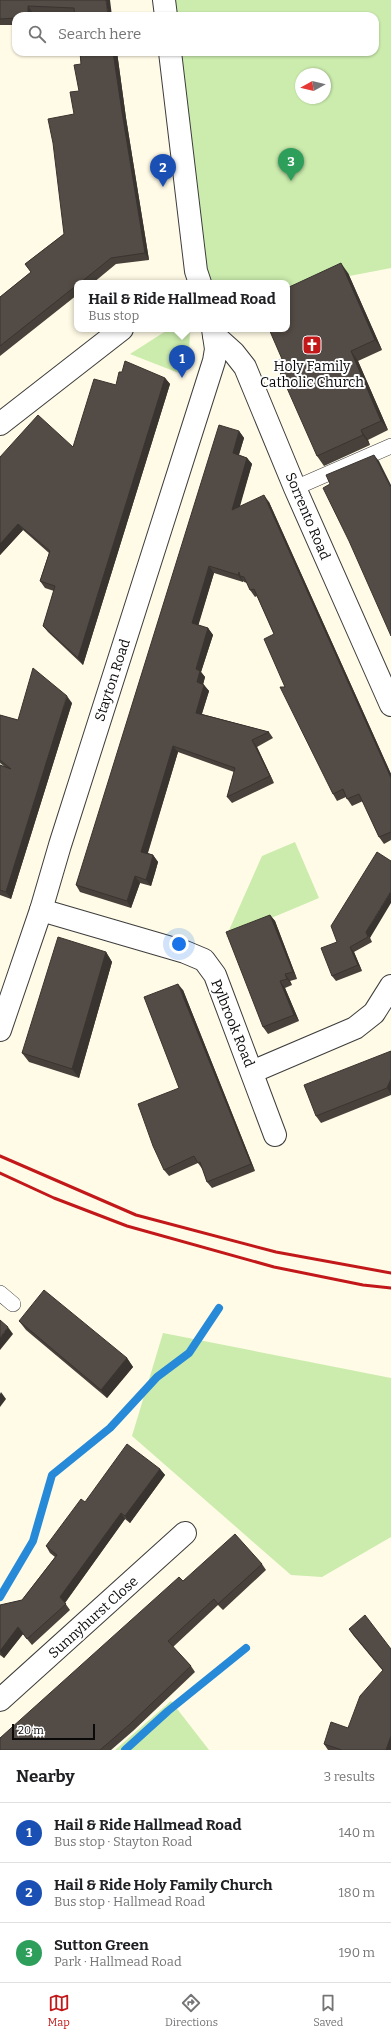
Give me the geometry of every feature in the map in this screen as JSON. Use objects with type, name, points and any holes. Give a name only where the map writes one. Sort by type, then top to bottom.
[{"type":"street","points":[[164,0],[166,12]]},
{"type":"street","points":[[170,56],[192,279]]},
{"type":"street","points":[[0,424],[118,332]]},
{"type":"street","name":"Sorrento Road","points":[[214,332],[245,367],[295,488],[391,705]]},
{"type":"street","name":"Stayton Road","points":[[0,1030],[41,910],[60,845],[214,361],[216,349],[214,332]]},
{"type":"street","name":"Pylbrook Road","points":[[41,910],[185,952],[204,960],[215,975],[276,1135]]},
{"type":"street","points":[[252,1072],[354,1028],[374,1013],[391,986]]},
{"type":"street","name":"Sunnyhurst Close","points":[[0,1700],[185,1533]]},
{"type":"lane","points":[[295,488],[391,446]]},
{"type":"lane","points":[[0,1293],[13,1304]]},
{"type":"green space","points":[[170,0],[391,0],[391,268],[290,287],[290,280],[208,280],[202,264],[176,56],[379,56],[379,12],[172,12]]},
{"type":"green space","points":[[164,332],[190,332],[189,356],[184,375],[130,354]]},
{"type":"green space","points":[[295,842],[319,898],[226,937],[262,856]]},
{"type":"green space","points":[[163,1333],[391,1378],[391,1537],[322,1577],[291,1575],[132,1436]]},
{"type":"green space","points":[[171,1701],[209,1750],[115,1750]]},
{"type":"building","points":[[0,0],[106,0],[108,12],[74,12],[74,8],[28,6],[28,12],[12,12],[12,18],[0,19]]},
{"type":"building","points":[[80,56],[114,56],[145,253],[111,258],[84,280],[74,280],[74,287],[0,346],[0,297],[31,272],[25,264],[64,234],[53,143],[48,119],[74,114],[70,92],[79,91],[74,65],[81,64]]},
{"type":"building","points":[[341,263],[375,340],[351,351],[381,421],[361,430],[363,435],[317,456],[275,361],[282,359],[270,332],[290,332],[290,287]]},
{"type":"building","points":[[125,361],[165,378],[78,658],[43,626],[55,586],[40,581],[50,551],[18,524],[0,544],[0,457],[38,415],[73,447],[94,379],[116,385],[119,372],[122,372]]},
{"type":"building","points":[[219,425],[239,431],[233,453],[247,458],[232,510],[264,495],[391,778],[391,832],[379,837],[359,794],[347,799],[343,789],[333,794],[280,687],[285,687],[264,639],[274,634],[254,589],[250,590],[244,577],[240,576],[239,572],[238,575],[209,566],[192,623],[208,628],[196,669],[200,671],[197,682],[204,685],[196,713],[269,732],[252,740],[270,776],[227,797],[235,768],[173,746],[141,852],[153,855],[150,867],[146,880],[135,876],[127,901],[76,885]]},
{"type":"building","points":[[374,455],[391,488],[391,636],[349,541],[323,488],[330,484],[326,475]]},
{"type":"building","points":[[33,668],[67,696],[6,892],[0,890],[0,765],[11,769],[0,760],[0,715],[18,720]]},
{"type":"building","points":[[377,852],[391,861],[391,891],[366,932],[368,937],[350,947],[358,965],[332,976],[321,948],[337,942],[331,926]]},
{"type":"building","points":[[270,915],[293,972],[285,974],[287,979],[280,981],[294,1015],[263,1027],[226,932]]},
{"type":"building","points":[[58,937],[106,952],[72,1069],[22,1053]]},
{"type":"building","points":[[178,984],[251,1164],[207,1182],[200,1162],[198,1163],[194,1156],[164,1170],[153,1146],[138,1104],[179,1088],[144,997]]},
{"type":"building","points":[[391,1051],[391,1079],[387,1088],[316,1116],[304,1085]]},
{"type":"building","points":[[44,1290],[127,1358],[101,1390],[19,1321]]},
{"type":"building","points":[[0,1320],[8,1327],[0,1338]]},
{"type":"building","points":[[127,1444],[160,1469],[125,1516],[121,1513],[60,1597],[66,1604],[27,1639],[18,1627],[0,1651],[0,1605],[22,1600],[57,1555],[46,1546],[81,1499],[85,1502]]},
{"type":"building","points":[[235,1534],[262,1564],[218,1604],[214,1599],[168,1641],[191,1666],[129,1725],[100,1750],[0,1750],[0,1738],[179,1577],[183,1581]]},
{"type":"building","points":[[365,1615],[391,1649],[391,1736],[386,1750],[342,1750],[324,1744],[331,1722],[348,1728],[360,1696],[383,1670],[349,1629]]},
{"type":"waterway","points":[[0,1597],[33,1541],[52,1475],[110,1428],[157,1377],[189,1353],[219,1308]]},
{"type":"waterway","points":[[125,1750],[168,1711],[246,1648]]},
{"type":"railway","points":[[0,1156],[136,1215],[276,1252],[391,1273]]},
{"type":"railway","points":[[0,1173],[54,1198],[127,1226],[274,1267],[363,1285],[391,1288]]},
{"type":"place","name":"Sutton Green","points":[[291,181]]},
{"type":"place","name":"Hail & Ride Holy Family Church","points":[[163,187]]},
{"type":"place","name":"Holy Family Catholic Church","points":[[312,345]]},
{"type":"place","name":"Hail & Ride Hallmead Road","points":[[182,378]]}]
